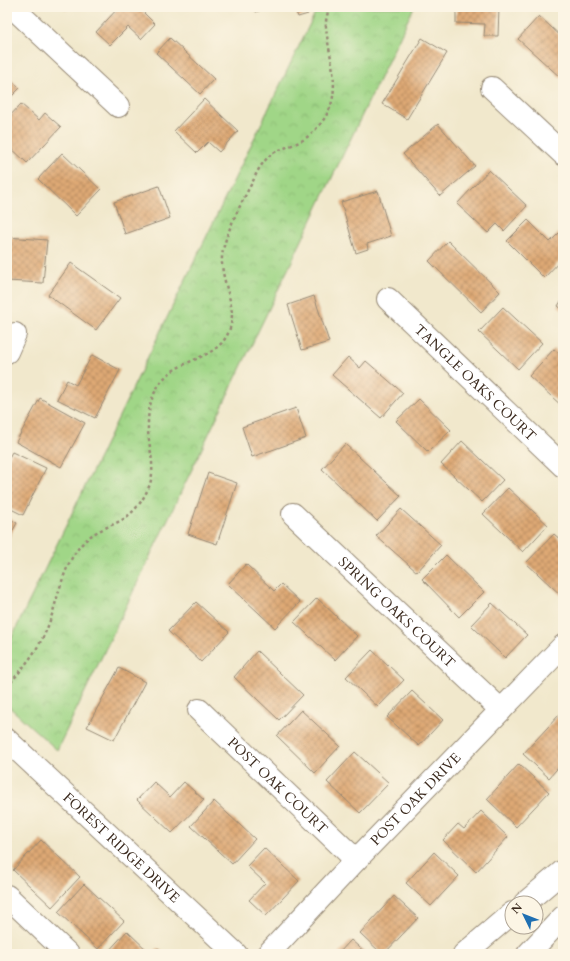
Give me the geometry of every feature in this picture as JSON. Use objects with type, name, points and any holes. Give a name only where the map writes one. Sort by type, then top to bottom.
[{"type":"street","points":[[12,7],[118,106]]},
{"type":"street","points":[[492,88],[563,154]]},
{"type":"street","name":"TANGLE OAKS COURT","points":[[388,299],[563,466]]},
{"type":"street","name":"SPRING OAKS COURT","points":[[293,514],[501,710]]},
{"type":"street","name":"POST OAK DRIVE","points":[[268,954],[356,860],[563,646]]},
{"type":"street","name":"POST OAK COURT","points":[[199,710],[356,860]]},
{"type":"street","name":"FOREST RIDGE DRIVE","points":[[7,740],[236,954]]},
{"type":"street","points":[[533,895],[563,870]]},
{"type":"street","points":[[7,896],[68,954]]},
{"type":"street","points":[[528,954],[563,918]]},
{"type":"street","points":[[464,954],[504,920]]},
{"type":"path","points":[[7,687],[24,666],[45,633],[72,557],[86,539],[125,518],[140,504],[149,487],[154,467],[148,425],[150,403],[160,384],[175,368],[208,354],[220,346],[228,334],[232,320],[232,306],[227,292],[221,262],[225,241],[232,222],[258,170],[265,161],[274,153],[304,139],[320,124],[331,105],[335,84],[326,25],[329,7]]},
{"type":"green space","points":[[318,7],[414,7],[57,750],[7,705],[7,647]]},
{"type":"building","points":[[64,7],[76,7],[65,10]]},
{"type":"building","points":[[119,7],[138,7],[155,24],[141,39],[128,27],[110,45],[96,32]]},
{"type":"building","points":[[254,7],[269,7],[256,12]]},
{"type":"building","points":[[294,7],[306,7],[308,14],[298,17]]},
{"type":"building","points":[[456,7],[499,8],[498,36],[484,36],[485,24],[456,23]]},
{"type":"building","points":[[539,16],[563,38],[563,76],[561,78],[518,39]]},
{"type":"building","points":[[170,38],[214,79],[200,94],[156,53]]},
{"type":"building","points":[[422,38],[447,53],[407,119],[382,104]]},
{"type":"building","points":[[7,76],[20,88],[7,101]]},
{"type":"building","points":[[204,99],[238,131],[219,152],[208,142],[197,153],[174,131]]},
{"type":"building","points":[[21,104],[39,120],[45,113],[61,127],[27,163],[7,144],[7,119]]},
{"type":"building","points":[[438,124],[475,166],[440,196],[403,154]]},
{"type":"building","points":[[62,153],[101,190],[76,216],[38,179]]},
{"type":"building","points":[[489,170],[527,206],[504,231],[497,224],[488,233],[457,204]]},
{"type":"building","points":[[159,186],[170,218],[125,234],[114,202]]},
{"type":"building","points":[[378,191],[391,236],[367,244],[368,249],[356,253],[341,202]]},
{"type":"building","points":[[528,220],[550,242],[559,233],[563,237],[563,258],[544,278],[507,241]]},
{"type":"building","points":[[7,237],[47,240],[43,283],[7,281]]},
{"type":"building","points":[[448,241],[500,292],[481,312],[429,261]]},
{"type":"building","points":[[71,263],[120,298],[96,330],[48,295]]},
{"type":"building","points":[[314,296],[329,342],[302,350],[288,305]]},
{"type":"building","points":[[563,298],[563,310],[558,306]]},
{"type":"building","points":[[503,307],[542,343],[518,369],[479,332]]},
{"type":"building","points":[[554,349],[563,357],[563,407],[529,376]]},
{"type":"building","points":[[92,355],[120,370],[95,418],[57,399],[67,380],[76,385]]},
{"type":"building","points":[[348,357],[360,368],[366,361],[403,393],[381,418],[332,375]]},
{"type":"building","points":[[40,398],[85,423],[61,467],[16,442]]},
{"type":"building","points":[[419,399],[451,430],[428,452],[396,421]]},
{"type":"building","points":[[296,408],[306,438],[252,457],[242,427]]},
{"type":"building","points":[[462,441],[503,480],[482,502],[441,464]]},
{"type":"building","points":[[345,444],[401,496],[377,521],[322,469]]},
{"type":"building","points":[[12,452],[46,468],[23,515],[7,507],[7,461]]},
{"type":"building","points":[[208,473],[237,483],[217,544],[188,534]]},
{"type":"building","points":[[508,488],[548,525],[523,552],[483,514]]},
{"type":"building","points":[[401,509],[441,545],[417,572],[376,536]]},
{"type":"building","points":[[7,517],[17,523],[7,541]]},
{"type":"building","points":[[554,534],[563,542],[563,597],[526,563]]},
{"type":"building","points":[[446,555],[484,592],[459,617],[422,579]]},
{"type":"building","points":[[246,564],[274,591],[281,584],[300,602],[275,628],[228,584]]},
{"type":"building","points":[[317,598],[357,636],[335,660],[294,622]]},
{"type":"building","points":[[196,602],[229,632],[201,662],[168,631]]},
{"type":"building","points":[[492,603],[527,635],[505,658],[471,625]]},
{"type":"building","points":[[372,650],[404,680],[378,707],[346,677]]},
{"type":"building","points":[[257,651],[303,695],[279,720],[234,677]]},
{"type":"building","points":[[119,668],[145,682],[114,740],[87,727]]},
{"type":"building","points":[[412,691],[443,720],[419,746],[387,717]]},
{"type":"building","points":[[301,710],[340,746],[315,773],[277,736]]},
{"type":"building","points":[[559,715],[563,718],[563,762],[549,778],[523,754]]},
{"type":"building","points":[[355,752],[389,783],[360,813],[327,782]]},
{"type":"building","points":[[519,764],[549,792],[516,827],[487,799]]},
{"type":"building","points":[[154,782],[170,797],[184,782],[204,800],[172,833],[137,800]]},
{"type":"building","points":[[214,801],[255,839],[232,864],[191,826]]},
{"type":"building","points":[[481,811],[508,837],[476,872],[443,840],[458,824],[464,829]]},
{"type":"building","points":[[41,840],[80,877],[52,907],[13,870]]},
{"type":"building","points":[[264,848],[299,881],[266,916],[249,900],[265,883],[247,866]]},
{"type":"building","points":[[434,852],[459,876],[431,906],[406,883]]},
{"type":"building","points":[[84,884],[124,921],[98,949],[58,912]]},
{"type":"building","points":[[394,896],[418,918],[384,954],[382,954],[360,933]]},
{"type":"building","points":[[127,931],[151,954],[106,954]]},
{"type":"building","points":[[351,940],[367,954],[338,954]]},
{"type":"building","points":[[158,948],[165,954],[152,954]]}]
